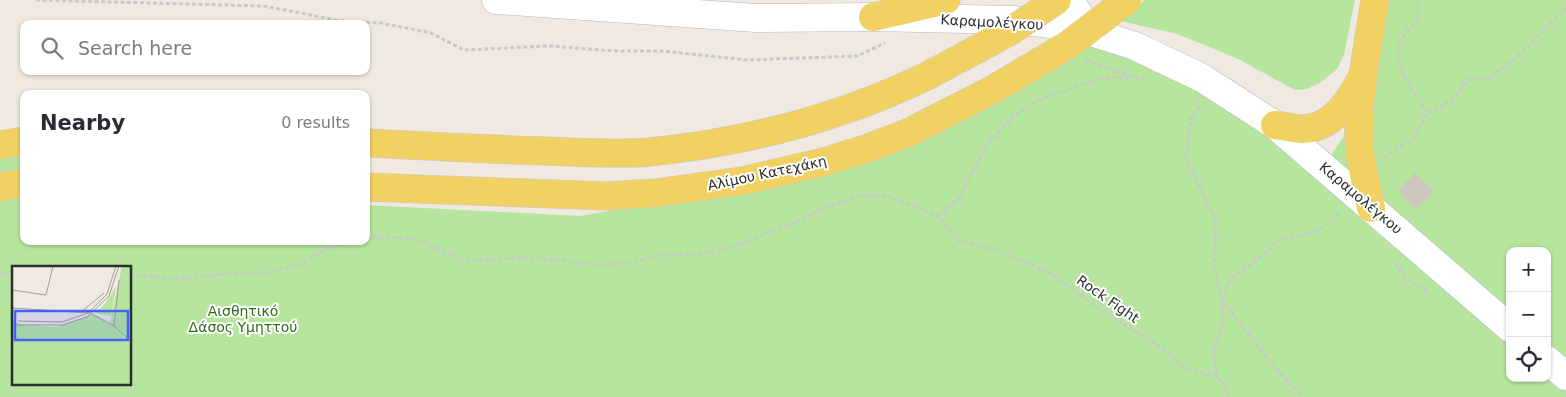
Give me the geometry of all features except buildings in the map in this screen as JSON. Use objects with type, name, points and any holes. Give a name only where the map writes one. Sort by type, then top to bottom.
[{"type":"main road","name":"Καραμολέγκου","points":[[496,0],[756,18],[873,17],[1012,20],[1044,23],[1091,32],[1135,46],[1202,78],[1275,125],[1506,325]]},
{"type":"main road","points":[[873,17],[946,0]]},
{"type":"main road","points":[[370,143],[607,154],[649,152],[729,140],[814,121],[896,91],[1009,32],[1057,0]]},
{"type":"main road","points":[[1069,0],[1091,32]]},
{"type":"main road","name":"Αλίμου Κατεχάκη","points":[[370,187],[606,196],[655,193],[742,181],[810,166],[868,148],[910,132],[994,89],[1068,45],[1127,0]]},
{"type":"main road","points":[[1372,208],[1361,162],[1359,142],[1363,76],[1375,0]]},
{"type":"main road","points":[[1275,125],[1304,129],[1325,123],[1342,110],[1354,94],[1363,76]]},
{"type":"main road","points":[[0,145],[20,142]]},
{"type":"main road","points":[[0,187],[20,184]]},
{"type":"main road","points":[[1551,363],[1566,376]]},
{"type":"path","points":[[36,0],[264,6],[337,20]]},
{"type":"path","points":[[1418,0],[1419,22],[1409,29],[1398,42],[1398,60],[1408,85],[1428,113]]},
{"type":"path","points":[[1383,158],[1414,138],[1428,113],[1452,100],[1467,80],[1489,78],[1514,59],[1566,8]]},
{"type":"path","points":[[370,22],[431,34],[464,50],[549,46],[615,51],[662,51],[748,60],[858,56],[889,41]]},
{"type":"path","points":[[1079,58],[1136,78]]},
{"type":"path","points":[[370,238],[389,237],[418,240],[465,261],[518,258],[549,259],[601,265],[633,262],[655,256],[710,253],[754,239],[805,219],[820,209],[859,196],[888,196],[938,216],[960,197],[986,146],[1013,117],[1037,101],[1097,79],[1114,77],[1145,79]]},
{"type":"path","points":[[1204,101],[1191,118],[1186,158],[1216,222],[1214,264],[1222,301],[1222,329],[1213,352],[1217,377],[1223,382],[1229,397]]},
{"type":"path","points":[[1222,301],[1231,278],[1251,265],[1279,240],[1318,231],[1344,210]]},
{"type":"path","name":"Rock Fight","points":[[938,216],[959,241],[994,249],[1052,274],[1099,309],[1162,348],[1183,367],[1217,377]]},
{"type":"path","points":[[131,274],[165,278],[189,278],[270,272],[301,264],[325,250],[341,245]]},
{"type":"path","points":[[1222,301],[1272,364],[1303,397]]},
{"type":"green space","points":[[1145,0],[1355,0],[1344,55],[1337,69],[1321,82],[1307,89],[1295,90],[1238,59],[1177,34],[1121,21]]},
{"type":"green space","name":"Αισθητικό Δάσος Υμηττού","points":[[1387,0],[1566,0],[1566,397],[0,397],[0,148],[20,156],[20,245],[370,245],[370,205],[580,216],[804,176],[1090,39],[1153,61],[1321,171],[1373,91]]}]
